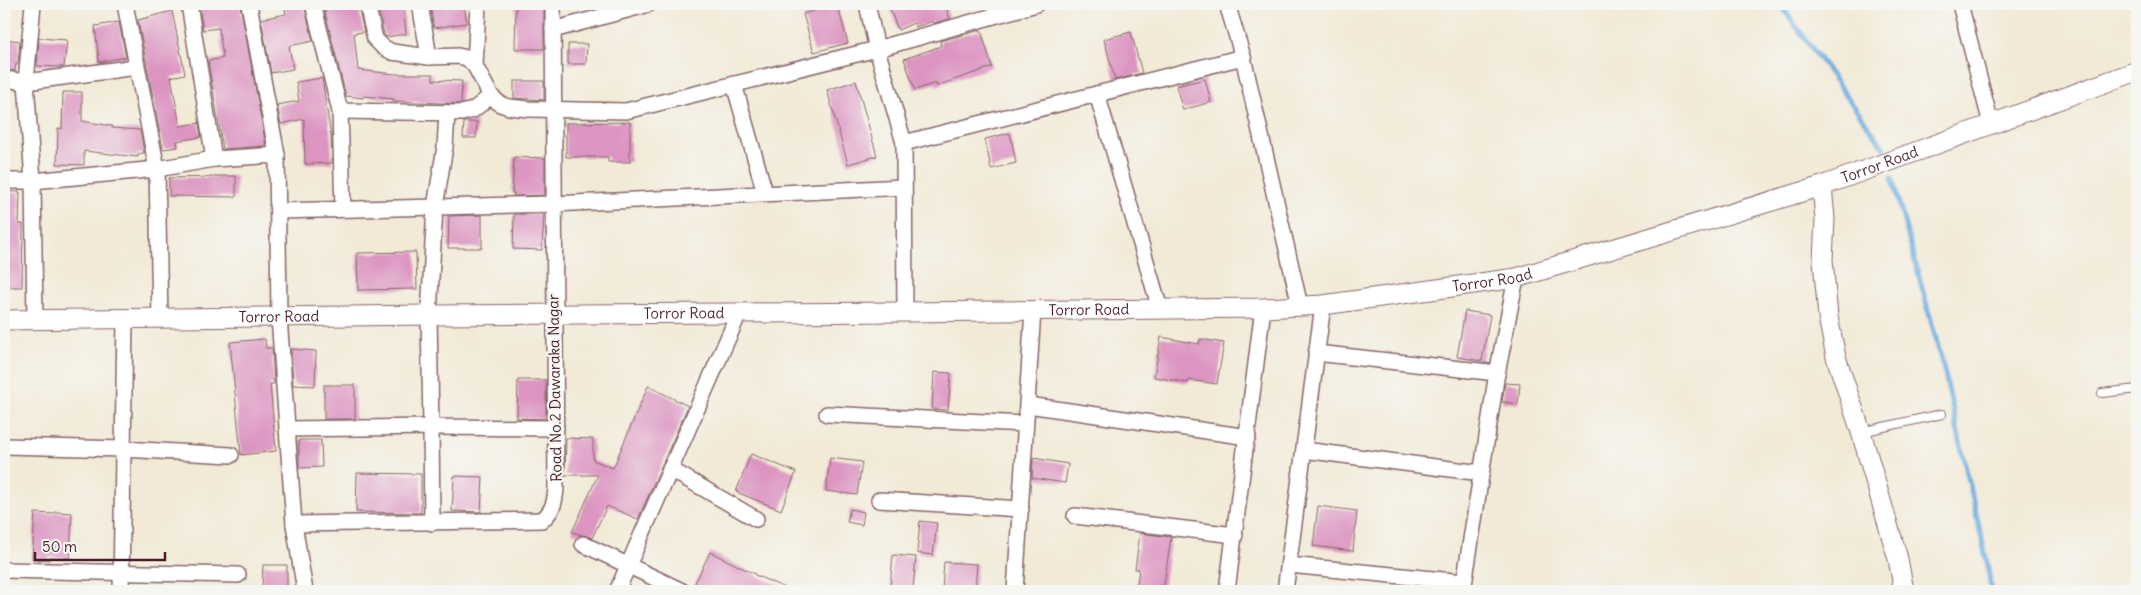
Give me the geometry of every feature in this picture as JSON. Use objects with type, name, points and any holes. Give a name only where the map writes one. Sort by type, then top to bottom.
[{"type":"street","points":[[33,4],[26,82],[33,181],[35,320]]},
{"type":"street","points":[[125,4],[157,168],[160,318]]},
{"type":"street","points":[[188,4],[214,159]]},
{"type":"street","points":[[249,4],[277,155],[279,317],[294,524],[305,591]]},
{"type":"street","points":[[313,4],[340,111],[343,209]]},
{"type":"street","points":[[368,4],[376,39],[383,47],[392,52],[428,58],[458,56],[467,58],[475,66],[492,96],[500,104],[509,107],[553,110],[626,111],[877,48],[1036,4]]},
{"type":"street","points":[[420,4],[428,58]]},
{"type":"street","points":[[475,66],[478,4]]},
{"type":"street","name":"Road No.2 Dawaraka Nagar","points":[[294,524],[542,520],[550,514],[555,504],[553,4]]},
{"type":"street","points":[[553,30],[649,4]]},
{"type":"street","points":[[867,4],[877,48],[904,143],[905,312]]},
{"type":"street","points":[[1227,4],[1243,57],[1300,306]]},
{"type":"street","points":[[1960,4],[1991,124]]},
{"type":"street","points":[[904,143],[1243,57]]},
{"type":"street","points":[[4,79],[26,82],[136,67]]},
{"type":"street","name":"Torror Road","points":[[4,320],[1263,308],[1322,305],[1516,278],[1822,186],[2137,71]]},
{"type":"street","points":[[734,84],[765,193]]},
{"type":"street","points":[[1097,94],[1160,309]]},
{"type":"street","points":[[340,111],[462,113],[473,110],[492,96]]},
{"type":"street","points":[[432,523],[429,315],[435,207],[445,147],[447,113]]},
{"type":"street","points":[[4,181],[33,181],[157,168],[214,159],[277,155]]},
{"type":"street","points":[[1822,186],[1825,219],[1823,260],[1828,317],[1836,357],[1861,432],[1898,559],[1904,591]]},
{"type":"street","points":[[278,211],[554,204],[904,187]]},
{"type":"street","points":[[1289,565],[1464,587],[1497,373],[1516,278]]},
{"type":"street","points":[[1285,591],[1322,305]]},
{"type":"street","points":[[1228,591],[1263,308]]},
{"type":"street","points":[[1015,591],[1033,310]]},
{"type":"street","points":[[617,591],[738,313]]},
{"type":"street","points":[[121,591],[124,319]]},
{"type":"street","points":[[1316,353],[1497,373]]},
{"type":"street","points":[[1028,405],[1248,437]]},
{"type":"street","points":[[828,414],[1025,424]]},
{"type":"street","points":[[288,429],[556,428]]},
{"type":"street","points":[[4,446],[123,449],[231,455]]},
{"type":"street","points":[[1304,450],[1481,473]]},
{"type":"street","points":[[670,470],[756,519]]},
{"type":"street","points":[[879,500],[1020,509]]},
{"type":"street","points":[[1075,516],[1235,535]]},
{"type":"street","points":[[583,544],[682,591]]},
{"type":"street","points":[[4,570],[238,575]]},
{"type":"lane","points":[[2102,393],[2137,389]]},
{"type":"lane","points":[[1861,432],[1942,414]]},
{"type":"building","points":[[240,4],[266,146],[223,149],[208,61],[223,58],[219,28],[203,30],[199,5]]},
{"type":"building","points":[[284,4],[304,4],[313,41],[289,46],[293,69],[271,73],[261,19],[286,14]]},
{"type":"building","points":[[323,4],[358,4],[364,32],[354,33],[358,70],[395,74],[433,74],[433,80],[462,81],[461,104],[394,101],[394,99],[346,96]]},
{"type":"building","points":[[377,4],[403,4],[406,34],[386,37]]},
{"type":"building","points":[[430,4],[464,4],[467,23],[434,28]]},
{"type":"building","points":[[516,4],[544,4],[544,49],[515,49]]},
{"type":"building","points":[[837,4],[848,43],[814,52],[803,14]]},
{"type":"building","points":[[888,4],[945,4],[950,19],[934,23],[933,21],[916,27],[914,23],[898,30]]},
{"type":"building","points":[[172,11],[185,74],[171,77],[180,126],[199,123],[201,137],[177,141],[178,147],[163,149],[138,20]]},
{"type":"building","points":[[119,22],[126,57],[99,62],[95,26]]},
{"type":"building","points":[[981,30],[992,67],[936,86],[936,83],[915,90],[904,59],[941,46],[940,41]]},
{"type":"building","points":[[1131,32],[1142,73],[1115,80],[1104,39]]},
{"type":"building","points":[[39,38],[67,40],[64,67],[37,66]]},
{"type":"building","points":[[4,39],[20,41],[18,64],[16,64],[15,71],[4,70]]},
{"type":"building","points":[[568,44],[587,44],[586,64],[568,64]]},
{"type":"building","points":[[322,78],[331,136],[332,163],[305,164],[304,119],[281,124],[277,105],[299,101],[296,82]]},
{"type":"building","points":[[1205,79],[1211,102],[1183,110],[1176,86]]},
{"type":"building","points":[[514,81],[544,81],[544,100],[514,98]]},
{"type":"building","points":[[856,81],[877,156],[848,164],[827,90]]},
{"type":"building","points":[[63,92],[82,92],[82,121],[112,126],[112,128],[140,130],[144,153],[138,154],[138,157],[84,151],[84,165],[57,164],[58,128],[62,129]]},
{"type":"building","points":[[464,122],[477,122],[476,138],[463,138]]},
{"type":"building","points":[[630,122],[630,162],[608,162],[608,157],[566,157],[566,123]]},
{"type":"building","points":[[1010,133],[1016,163],[991,169],[985,139]]},
{"type":"building","points":[[514,157],[545,158],[545,195],[514,196],[514,193],[512,193]]},
{"type":"building","points":[[236,176],[236,197],[169,196],[169,178]]},
{"type":"building","points":[[4,191],[20,192],[19,224],[23,224],[22,287],[4,287]]},
{"type":"building","points":[[514,214],[544,214],[542,250],[513,249]]},
{"type":"building","points":[[482,215],[482,248],[448,248],[449,216]]},
{"type":"building","points":[[416,252],[417,289],[358,290],[357,253]]},
{"type":"building","points":[[1465,311],[1490,315],[1482,361],[1457,357]]},
{"type":"building","points":[[1161,337],[1199,344],[1200,339],[1224,343],[1217,384],[1189,380],[1188,383],[1154,377]]},
{"type":"building","points":[[265,339],[266,348],[272,348],[274,384],[270,384],[276,451],[241,455],[230,342]]},
{"type":"building","points":[[291,349],[316,351],[315,386],[293,385]]},
{"type":"building","points":[[934,372],[951,373],[948,410],[932,409]]},
{"type":"building","points":[[518,380],[546,380],[546,419],[517,418]]},
{"type":"building","points":[[1505,383],[1520,384],[1518,404],[1502,402]]},
{"type":"building","points":[[324,385],[355,385],[355,419],[324,419]]},
{"type":"building","points":[[648,386],[688,406],[638,519],[607,506],[592,538],[572,532],[598,475],[565,475],[566,438],[593,439],[593,460],[613,468]]},
{"type":"building","points":[[299,440],[321,440],[322,467],[299,468]]},
{"type":"building","points":[[751,454],[796,472],[781,510],[736,492]]},
{"type":"building","points":[[830,458],[862,462],[857,495],[826,491]]},
{"type":"building","points":[[1033,458],[1068,464],[1065,483],[1032,478]]},
{"type":"building","points":[[357,473],[421,474],[421,513],[356,512]]},
{"type":"building","points":[[454,476],[483,477],[481,512],[452,511]]},
{"type":"building","points":[[1318,506],[1357,511],[1353,551],[1313,546]]},
{"type":"building","points":[[850,509],[864,512],[862,525],[847,522]]},
{"type":"building","points":[[55,512],[72,513],[70,558],[49,557],[49,560],[32,559],[35,513],[54,514]]},
{"type":"building","points":[[920,521],[937,523],[933,555],[917,553]]},
{"type":"building","points":[[1140,533],[1171,537],[1163,591],[1136,591],[1139,569],[1135,569]]},
{"type":"building","points":[[710,552],[792,591],[707,591],[694,585]]},
{"type":"building","points":[[893,555],[916,557],[913,588],[890,586]]},
{"type":"building","points":[[944,562],[977,564],[975,591],[942,591]]},
{"type":"building","points":[[263,565],[287,565],[287,589],[262,588]]},
{"type":"waterway","points":[[1780,4],[1884,148]]},
{"type":"waterway","points":[[1892,177],[1942,361],[1988,567],[1991,591]]}]
